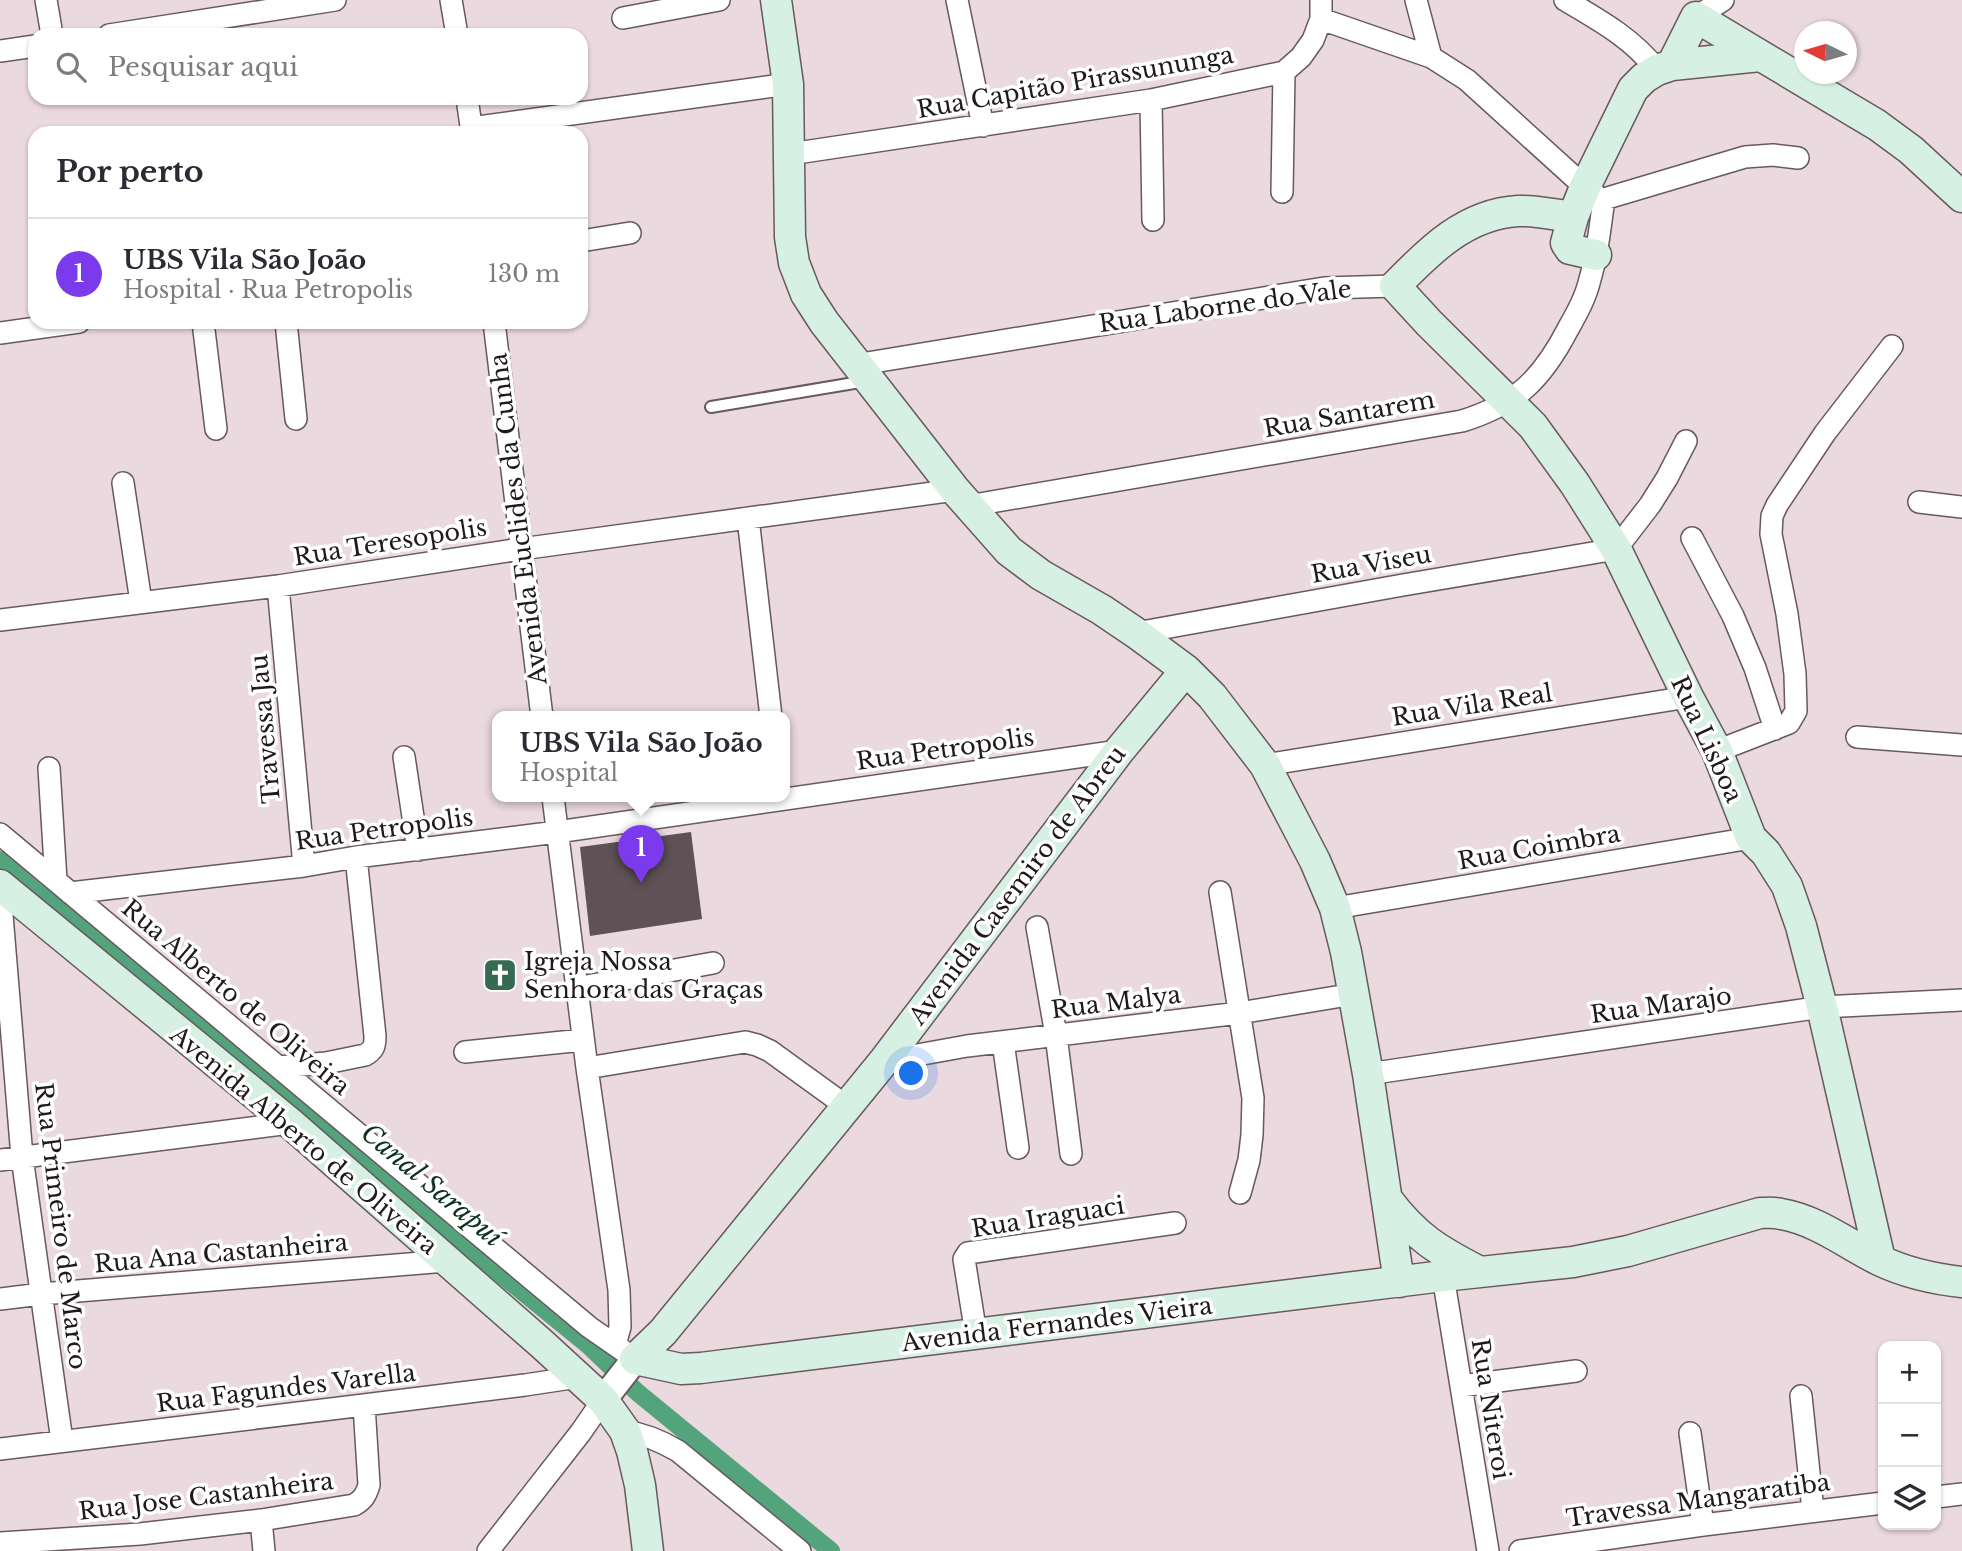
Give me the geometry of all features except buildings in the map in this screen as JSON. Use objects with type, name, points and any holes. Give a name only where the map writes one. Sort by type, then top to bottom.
[{"type":"main road","points":[[776,0],[788,84],[790,237],[794,263],[806,294],[862,373],[961,498],[1009,551],[1041,575],[1136,633],[1186,670],[1212,695],[1265,765],[1315,861],[1335,908],[1354,994],[1399,1282]]},
{"type":"main road","points":[[1664,68],[1697,9],[1760,56],[1877,125],[1911,150],[1962,197]]},
{"type":"main road","points":[[1596,255],[1568,247],[1566,243],[1573,217],[1595,193],[1633,89],[1644,78],[1664,68],[1760,56]]},
{"type":"main road","points":[[1395,286],[1421,259],[1471,223],[1492,215],[1521,211],[1573,217]]},
{"type":"main road","name":"Rua Lisboa","points":[[1395,286],[1533,426],[1616,549],[1717,751],[1751,838],[1766,853],[1787,887],[1801,926],[1822,1007],[1880,1260]]},
{"type":"main road","name":"Avenida Casemiro de Abreu","points":[[618,1372],[663,1332],[884,1061],[1119,751],[1186,670]]},
{"type":"main road","name":"Avenida Alberto de Oliveira","points":[[0,885],[290,1124],[578,1377],[618,1372]]},
{"type":"main road","points":[[1387,1199],[1402,1220],[1435,1248],[1480,1272]]},
{"type":"main road","name":"Avenida Fernandes Vieira","points":[[618,1372],[701,1368],[1573,1262],[1628,1251],[1760,1213],[1780,1213],[1802,1220],[1823,1228],[1880,1260],[1926,1276],[1962,1282]]},
{"type":"main road","points":[[618,1372],[625,1431],[640,1485],[648,1551]]},
{"type":"street","points":[[46,0],[51,28]]},
{"type":"street","points":[[154,28],[335,0]]},
{"type":"street","points":[[451,0],[456,28]]},
{"type":"street","points":[[623,18],[719,0]]},
{"type":"street","points":[[957,0],[983,126]]},
{"type":"street","points":[[1416,0],[1431,57]]},
{"type":"street","points":[[1565,0],[1608,25],[1664,68]]},
{"type":"street","points":[[1697,9],[1723,0]]},
{"type":"street","points":[[1282,192],[1284,72],[1301,57],[1313,40],[1321,9],[1431,57],[1467,80],[1595,193],[1745,157],[1773,155],[1798,158]]},
{"type":"street","points":[[0,51],[28,47]]},
{"type":"street","name":"Rua Capitão Pirassununga","points":[[790,154],[1152,100],[1284,72]]},
{"type":"street","points":[[499,126],[788,84]]},
{"type":"street","points":[[1152,100],[1153,220]]},
{"type":"street","points":[[468,105],[471,126]]},
{"type":"street","name":"Rua Santarem","points":[[961,498],[1462,421],[1487,413],[1508,402],[1537,378],[1555,354],[1582,303],[1596,255],[1595,193]]},
{"type":"street","points":[[588,240],[630,233]]},
{"type":"street","name":"Rua Laborne do Vale","points":[[862,373],[1324,288],[1395,286]]},
{"type":"street","points":[[0,333],[29,329]]},
{"type":"street","points":[[203,329],[216,429]]},
{"type":"street","points":[[287,329],[296,419]]},
{"type":"street","name":"Avenida Euclides da Cunha","points":[[495,329],[541,711]]},
{"type":"street","points":[[1717,751],[1789,723],[1796,711],[1795,674],[1787,614],[1771,534],[1772,516],[1825,433],[1892,346]]},
{"type":"street","points":[[1616,549],[1650,505],[1686,441]]},
{"type":"street","points":[[124,483],[141,602]]},
{"type":"street","name":"Rua Teresopolis","points":[[0,620],[278,586],[748,518],[961,498]]},
{"type":"street","points":[[1919,502],[1962,507]]},
{"type":"street","points":[[748,518],[770,711]]},
{"type":"street","points":[[1692,538],[1733,616],[1755,668],[1775,729]]},
{"type":"street","name":"Rua Viseu","points":[[1136,633],[1616,549]]},
{"type":"street","name":"Travessa Jau","points":[[278,586],[304,866]]},
{"type":"street","name":"Rua Vila Real","points":[[1265,765],[1688,697]]},
{"type":"street","points":[[1857,737],[1962,745]]},
{"type":"street","name":"Rua Petropolis","points":[[790,797],[1119,751]]},
{"type":"street","points":[[404,757],[418,850]]},
{"type":"street","points":[[49,768],[63,887]]},
{"type":"street","points":[[488,1551],[581,1432],[618,1372],[621,1310],[619,1290],[576,988],[554,802]]},
{"type":"street","name":"Rua Petropolis","points":[[63,887],[304,866],[755,802]]},
{"type":"street","name":"Rua Alberto de Oliveira","points":[[0,834],[589,1327],[618,1372]]},
{"type":"street","name":"Rua Coimbra","points":[[1335,908],[1751,838]]},
{"type":"street","points":[[279,1067],[326,1063],[365,1055],[371,1052],[374,1046],[356,857]]},
{"type":"street","name":"Rua Primeiro de Marco","points":[[0,891],[22,1157],[62,1441]]},
{"type":"street","points":[[1220,892],[1253,1097],[1251,1147],[1240,1193]]},
{"type":"street","points":[[1037,927],[1056,1035],[1071,1154]]},
{"type":"street","points":[[576,988],[713,963]]},
{"type":"street","name":"Rua Malya","points":[[884,1061],[967,1046],[1239,1013],[1354,994]]},
{"type":"street","name":"Rua Marajo","points":[[1368,1074],[1822,1007],[1962,1000]]},
{"type":"street","points":[[465,1052],[583,1040]]},
{"type":"street","points":[[587,1068],[745,1042],[770,1051],[846,1107]]},
{"type":"street","points":[[1003,1042],[1018,1149]]},
{"type":"street","points":[[0,1160],[290,1124]]},
{"type":"street","name":"Rua Iraguaci","points":[[976,1334],[964,1259],[968,1253],[1175,1223]]},
{"type":"street","name":"Rua Ana Castanheira","points":[[0,1299],[446,1261]]},
{"type":"street","name":"Rua Niteroi","points":[[1443,1276],[1488,1551]]},
{"type":"street","points":[[1461,1387],[1576,1371]]},
{"type":"street","name":"Rua Fagundes Varella","points":[[0,1448],[578,1377]]},
{"type":"street","points":[[1801,1396],[1813,1511]]},
{"type":"street","name":"Rua Jose Castanheira","points":[[0,1543],[141,1543],[354,1505],[362,1501],[369,1485],[364,1405]]},
{"type":"street","points":[[625,1431],[644,1434],[678,1451],[800,1551]]},
{"type":"street","points":[[1690,1433],[1703,1525]]},
{"type":"street","points":[[1941,1496],[1962,1494]]},
{"type":"street","name":"Travessa Mangaratiba","points":[[1520,1551],[1878,1504]]},
{"type":"street","points":[[261,1520],[264,1551]]},
{"type":"lane","points":[[711,407],[862,373]]},
{"type":"waterway","name":"Canal Sarapuí","points":[[0,860],[588,1345],[637,1392],[831,1551]]},
{"type":"place","name":"UBS Vila São João","points":[[641,883]]},
{"type":"place","name":"Igreja Nossa Senhora das Graças","points":[[500,975]]}]
